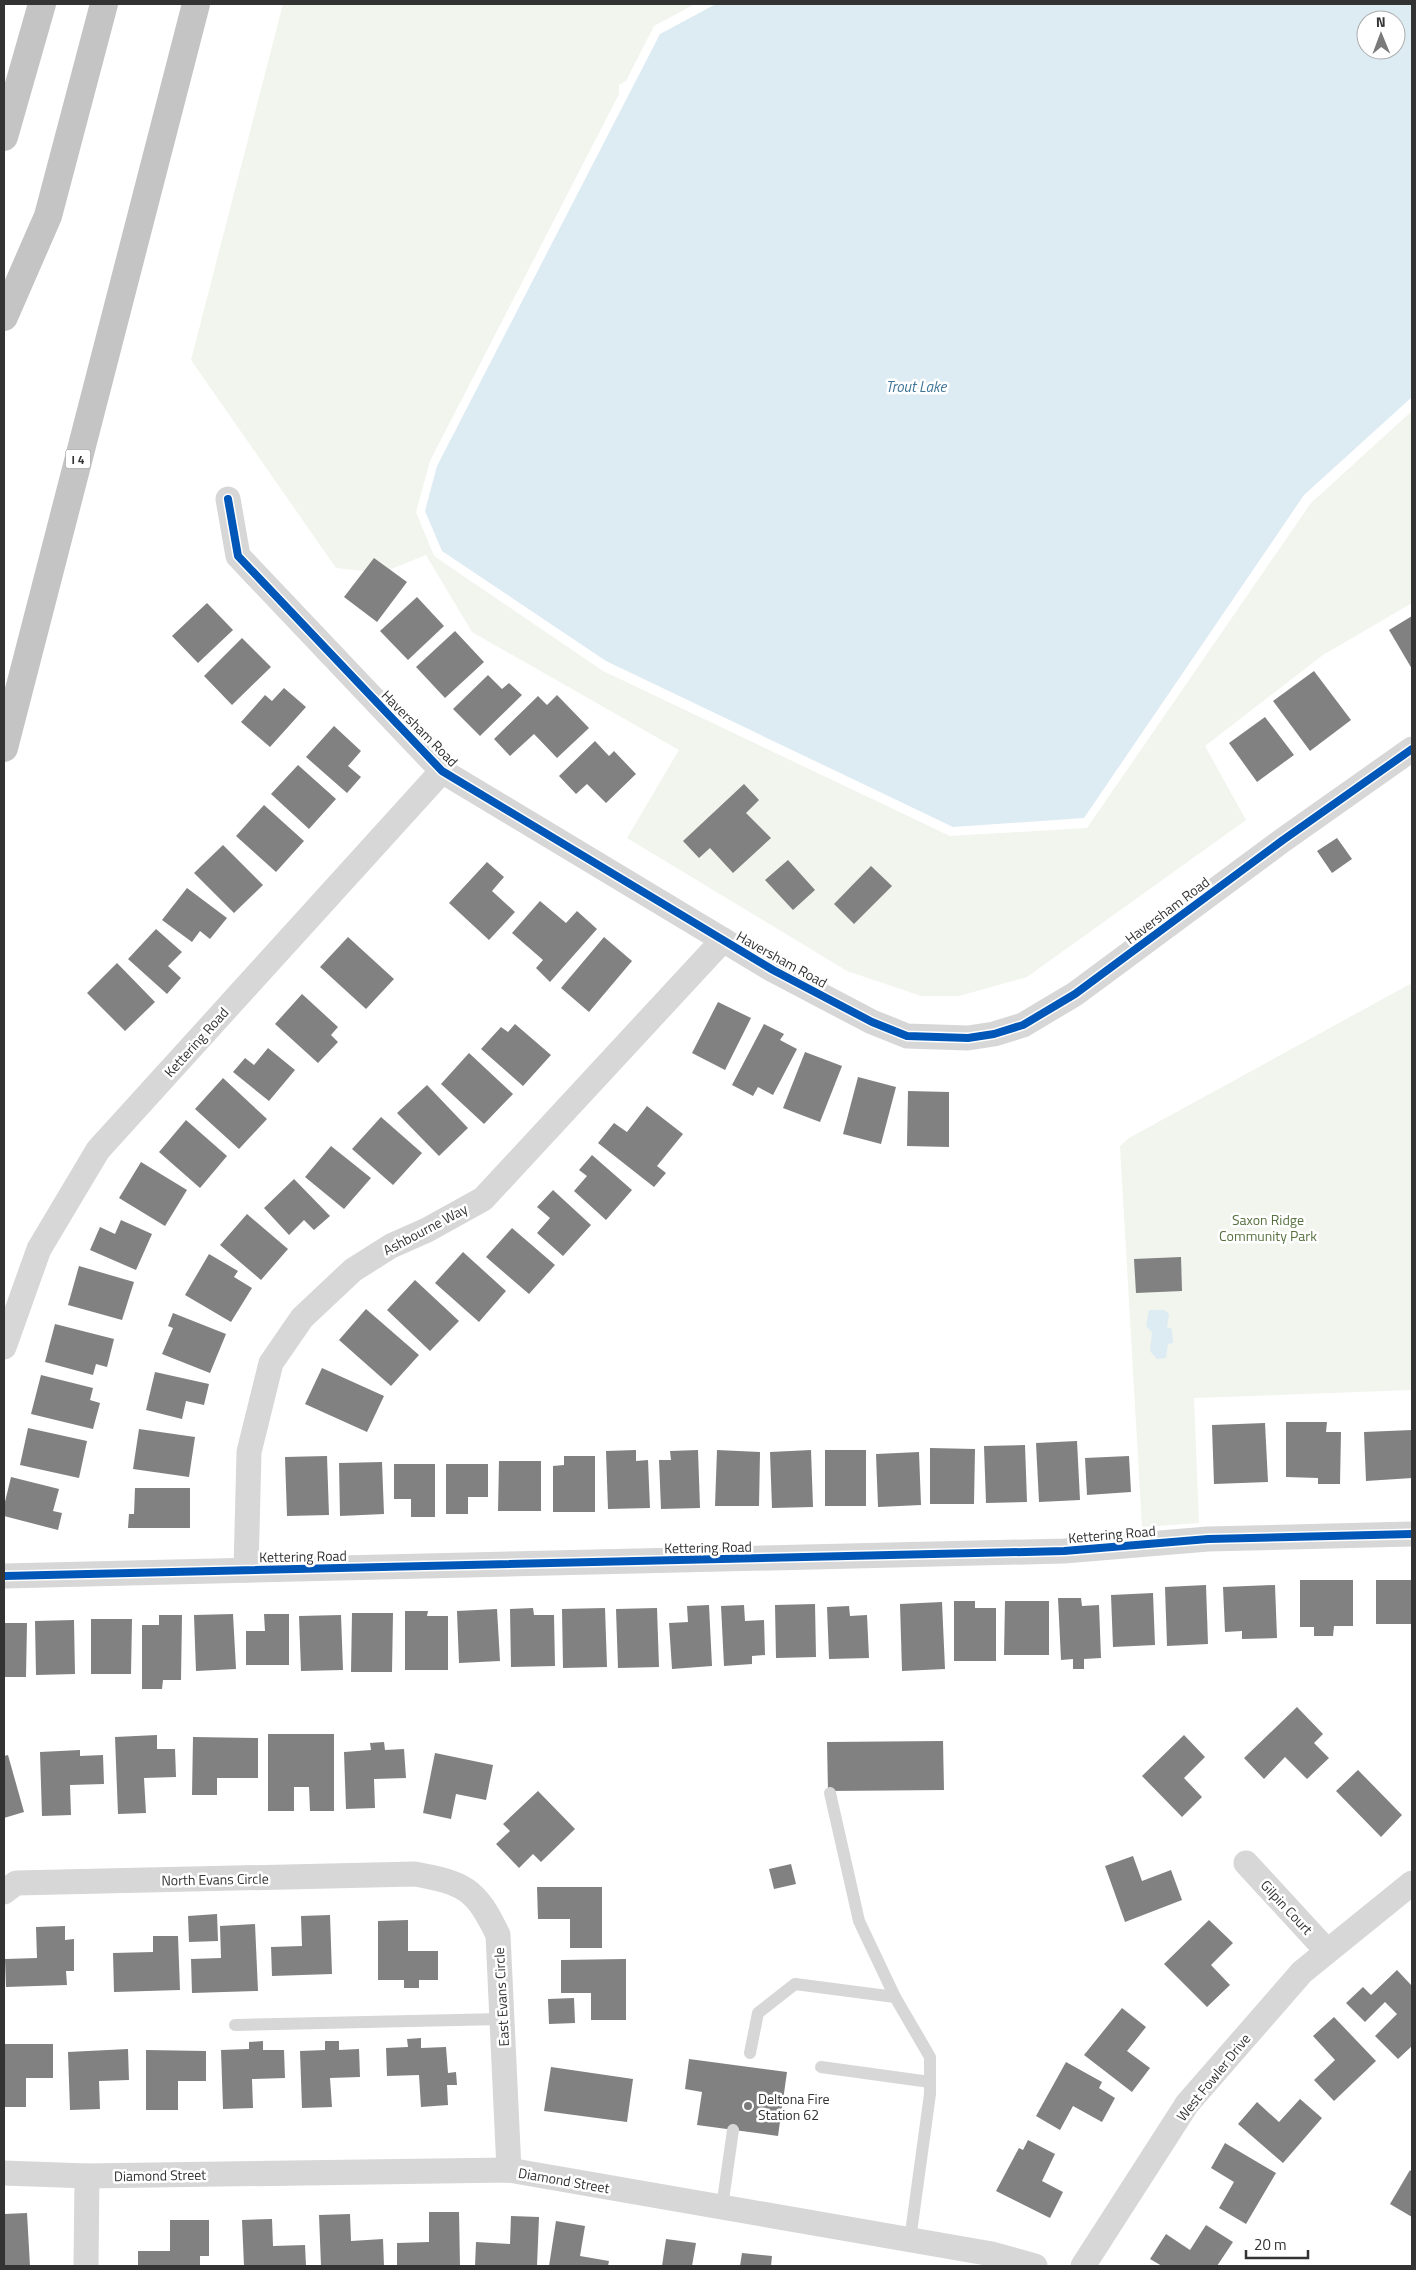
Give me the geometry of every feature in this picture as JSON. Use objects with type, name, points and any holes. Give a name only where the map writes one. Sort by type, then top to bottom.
[{"type":"highway","points":[[4,137],[42,4]]},
{"type":"highway","points":[[4,317],[48,216],[104,4]]},
{"type":"highway","name":"I 4","points":[[4,748],[196,4]]},
{"type":"street","name":"Haversham Road","points":[[228,500],[238,556],[442,771],[773,970],[855,1013],[907,1036],[968,1038],[994,1034],[1023,1025],[1074,994],[1283,840],[1412,749]]},
{"type":"street","name":"Kettering Road","points":[[4,1347],[39,1249],[98,1150],[442,771]]},
{"type":"street","name":"Ashbourne Way","points":[[246,1570],[248,1452],[271,1363],[302,1318],[353,1270],[391,1246],[427,1230],[483,1199],[723,940]]},
{"type":"street","name":"Kettering Road","points":[[4,1576],[1064,1551],[1208,1539],[1412,1534]]},
{"type":"street","name":"Gilpin Court","points":[[1246,1863],[1327,1951]]},
{"type":"street","name":"North Evans Circle","points":[[10,1888],[415,1874]]},
{"type":"street","name":"East Evans Circle","points":[[415,1874],[446,1880],[469,1890],[486,1910],[498,1935],[509,2170]]},
{"type":"street","name":"West Fowler Drive","points":[[1083,2266],[1187,2104],[1302,1972],[1412,1883]]},
{"type":"street","name":"Diamond Street","points":[[4,2173],[87,2176],[509,2170],[992,2254],[1035,2266]]},
{"type":"street","points":[[86,2266],[87,2176]]},
{"type":"lane","points":[[830,1793],[859,1921],[895,1997],[930,2057],[930,2082],[910,2240]]},
{"type":"lane","points":[[750,2053],[758,2013],[794,1984],[895,1997]]},
{"type":"lane","points":[[234,2025],[502,2019]]},
{"type":"lane","points":[[821,2067],[930,2082]]},
{"type":"lane","points":[[722,2207],[733,2130]]},
{"type":"green space","points":[[283,4],[695,4],[654,26],[626,81],[619,85],[619,94],[430,461],[416,512],[434,556],[603,671],[950,836],[1087,828],[1311,503],[1412,411],[1412,603],[1323,655],[1205,746],[1246,820],[1027,977],[959,996],[921,996],[847,971],[627,838],[679,750],[472,632],[426,555],[381,573],[336,568],[191,360]]},
{"type":"green space","name":"Saxon Ridge Community Park","points":[[1412,983],[1412,1390],[1194,1398],[1199,1523],[1142,1527],[1120,1146],[1129,1138]]},
{"type":"water","name":"Trout Lake","points":[[716,4],[1412,4],[1412,397],[1304,495],[1084,818],[953,827],[606,661],[442,551],[425,511],[437,466],[660,34]]},
{"type":"water","points":[[1149,1310],[1164,1310],[1169,1314],[1167,1327],[1172,1329],[1173,1343],[1168,1344],[1166,1358],[1157,1359],[1150,1351],[1152,1332],[1146,1326]]},
{"type":"building","points":[[374,558],[407,582],[377,622],[344,597]]},
{"type":"building","points":[[417,597],[444,626],[408,660],[380,631]]},
{"type":"building","points":[[207,603],[233,630],[198,663],[172,636]]},
{"type":"building","points":[[1412,616],[1412,669],[1389,630]]},
{"type":"building","points":[[455,631],[484,662],[445,698],[416,667]]},
{"type":"building","points":[[242,638],[271,667],[232,705],[204,676]]},
{"type":"building","points":[[1314,671],[1351,720],[1310,751],[1273,701]]},
{"type":"building","points":[[488,675],[502,689],[509,683],[522,695],[480,736],[453,709]]},
{"type":"building","points":[[284,688],[306,707],[270,747],[241,722],[265,695],[272,701]]},
{"type":"building","points":[[557,695],[589,728],[557,758],[534,734],[510,756],[494,739],[538,696],[547,705]]},
{"type":"building","points":[[1265,717],[1294,755],[1257,782],[1229,743]]},
{"type":"building","points":[[334,726],[361,751],[348,766],[361,777],[347,793],[306,757]]},
{"type":"building","points":[[595,741],[609,756],[614,751],[636,774],[606,803],[587,784],[576,794],[559,776]]},
{"type":"building","points":[[298,765],[336,799],[309,829],[271,794]]},
{"type":"building","points":[[744,784],[759,800],[746,813],[771,838],[733,873],[710,848],[699,858],[683,841]]},
{"type":"building","points":[[264,805],[304,841],[276,872],[236,836]]},
{"type":"building","points":[[1337,838],[1352,859],[1332,873],[1317,851]]},
{"type":"building","points":[[223,845],[263,885],[234,913],[194,873]]},
{"type":"building","points":[[788,860],[815,890],[793,910],[765,880]]},
{"type":"building","points":[[487,862],[504,877],[492,891],[515,912],[489,940],[449,903]]},
{"type":"building","points":[[871,866],[892,886],[854,924],[834,904]]},
{"type":"building","points":[[187,888],[227,918],[210,939],[200,931],[192,942],[162,920]]},
{"type":"building","points":[[540,901],[566,923],[577,911],[597,929],[550,982],[536,968],[543,960],[512,933]]},
{"type":"building","points":[[156,929],[182,952],[168,966],[181,978],[167,994],[128,959]]},
{"type":"building","points":[[348,937],[394,979],[366,1009],[320,967]]},
{"type":"building","points":[[604,937],[632,961],[589,1012],[561,988]]},
{"type":"building","points":[[117,963],[155,1002],[125,1031],[87,993]]},
{"type":"building","points":[[302,994],[338,1027],[331,1035],[338,1042],[318,1063],[275,1024]]},
{"type":"building","points":[[718,1002],[751,1018],[725,1070],[692,1053]]},
{"type":"building","points":[[515,1024],[551,1055],[523,1086],[481,1049],[501,1027],[508,1032]]},
{"type":"building","points":[[764,1024],[784,1034],[780,1040],[797,1049],[773,1095],[758,1087],[753,1096],[732,1085]]},
{"type":"building","points":[[268,1048],[295,1070],[269,1101],[233,1072],[245,1058],[254,1065]]},
{"type":"building","points":[[805,1052],[842,1066],[820,1122],[783,1108]]},
{"type":"building","points":[[469,1053],[513,1094],[484,1124],[441,1084]]},
{"type":"building","points":[[858,1077],[896,1087],[881,1144],[843,1134]]},
{"type":"building","points":[[223,1078],[267,1119],[239,1149],[195,1109]]},
{"type":"building","points":[[427,1085],[468,1128],[439,1156],[397,1113]]},
{"type":"building","points":[[908,1091],[949,1092],[949,1147],[907,1146]]},
{"type":"building","points":[[647,1106],[683,1134],[657,1166],[666,1173],[654,1187],[598,1143],[614,1123],[627,1132]]},
{"type":"building","points":[[381,1117],[422,1153],[393,1185],[352,1149]]},
{"type":"building","points":[[186,1120],[227,1156],[200,1188],[159,1152]]},
{"type":"building","points":[[331,1146],[371,1178],[344,1209],[305,1177]]},
{"type":"building","points":[[592,1155],[632,1190],[606,1220],[574,1191],[587,1176],[579,1170]]},
{"type":"building","points":[[141,1162],[187,1190],[165,1226],[119,1198]]},
{"type":"building","points":[[294,1179],[330,1216],[314,1230],[304,1220],[289,1235],[264,1208]]},
{"type":"building","points":[[553,1190],[591,1225],[563,1256],[537,1233],[550,1218],[537,1207]]},
{"type":"building","points":[[247,1214],[288,1249],[261,1280],[220,1245]]},
{"type":"building","points":[[121,1220],[152,1234],[136,1270],[90,1250],[100,1227],[115,1234]]},
{"type":"building","points":[[512,1228],[555,1265],[529,1294],[486,1257]]},
{"type":"building","points":[[463,1252],[506,1291],[479,1322],[435,1283]]},
{"type":"building","points":[[209,1254],[238,1271],[234,1277],[252,1288],[231,1322],[185,1295]]},
{"type":"building","points":[[1181,1257],[1182,1291],[1136,1293],[1134,1259]]},
{"type":"building","points":[[79,1266],[134,1282],[122,1320],[68,1305]]},
{"type":"building","points":[[415,1280],[459,1321],[430,1351],[387,1310]]},
{"type":"building","points":[[366,1309],[419,1355],[391,1386],[339,1340]]},
{"type":"building","points":[[173,1313],[226,1334],[210,1373],[162,1354],[173,1328],[168,1326]]},
{"type":"building","points":[[55,1324],[114,1339],[107,1367],[96,1364],[93,1375],[45,1362]]},
{"type":"building","points":[[322,1368],[384,1396],[367,1432],[305,1404]]},
{"type":"building","points":[[155,1372],[209,1384],[204,1405],[186,1401],[182,1419],[146,1410]]},
{"type":"building","points":[[41,1375],[93,1388],[90,1400],[100,1403],[93,1429],[31,1414]]},
{"type":"building","points":[[1286,1422],[1327,1422],[1326,1432],[1341,1432],[1340,1484],[1318,1484],[1318,1478],[1286,1477]]},
{"type":"building","points":[[1265,1423],[1268,1482],[1214,1484],[1212,1425]]},
{"type":"building","points":[[28,1428],[87,1441],[79,1478],[20,1465]]},
{"type":"building","points":[[139,1429],[195,1437],[189,1477],[133,1469]]},
{"type":"building","points":[[1412,1430],[1412,1478],[1366,1481],[1364,1432]]},
{"type":"building","points":[[1077,1441],[1080,1500],[1039,1502],[1036,1443]]},
{"type":"building","points":[[1025,1445],[1027,1502],[986,1503],[984,1446]]},
{"type":"building","points":[[930,1448],[975,1449],[974,1504],[930,1504]]},
{"type":"building","points":[[636,1450],[636,1461],[648,1460],[650,1508],[608,1509],[606,1451]]},
{"type":"building","points":[[698,1450],[700,1508],[661,1509],[659,1460],[671,1460],[670,1451]]},
{"type":"building","points":[[717,1450],[760,1452],[759,1506],[715,1506]]},
{"type":"building","points":[[811,1450],[813,1507],[772,1508],[770,1452]]},
{"type":"building","points":[[825,1450],[866,1450],[866,1506],[825,1506]]},
{"type":"building","points":[[919,1452],[921,1505],[878,1507],[876,1454]]},
{"type":"building","points":[[327,1456],[329,1515],[287,1516],[285,1457]]},
{"type":"building","points":[[564,1456],[595,1456],[595,1512],[553,1512],[553,1466],[564,1465]]},
{"type":"building","points":[[1129,1456],[1131,1492],[1087,1495],[1085,1458]]},
{"type":"building","points":[[499,1461],[541,1461],[541,1511],[498,1511]]},
{"type":"building","points":[[382,1462],[384,1514],[340,1516],[339,1463]]},
{"type":"building","points":[[394,1464],[435,1464],[435,1517],[411,1517],[411,1499],[394,1499]]},
{"type":"building","points":[[446,1464],[488,1464],[488,1497],[468,1497],[468,1514],[446,1514]]},
{"type":"building","points":[[11,1477],[59,1489],[53,1511],[62,1513],[58,1530],[4,1516],[4,1506]]},
{"type":"building","points":[[135,1488],[190,1488],[190,1528],[128,1528],[129,1514],[134,1514]]},
{"type":"building","points":[[1300,1580],[1353,1580],[1353,1626],[1334,1626],[1333,1636],[1314,1636],[1314,1627],[1300,1627]]},
{"type":"building","points":[[1376,1580],[1412,1580],[1412,1624],[1376,1624]]},
{"type":"building","points":[[1206,1585],[1208,1644],[1167,1646],[1165,1587]]},
{"type":"building","points":[[1275,1585],[1277,1638],[1242,1639],[1242,1631],[1225,1632],[1223,1587]]},
{"type":"building","points":[[1153,1593],[1155,1645],[1113,1647],[1111,1595]]},
{"type":"building","points":[[1058,1598],[1081,1598],[1082,1606],[1099,1605],[1101,1658],[1084,1659],[1084,1669],[1073,1669],[1073,1659],[1061,1660]]},
{"type":"building","points":[[954,1601],[975,1601],[975,1608],[996,1608],[996,1661],[954,1661]]},
{"type":"building","points":[[1005,1601],[1049,1601],[1049,1655],[1004,1655]]},
{"type":"building","points":[[942,1602],[945,1669],[902,1671],[900,1604]]},
{"type":"building","points":[[815,1604],[816,1657],[776,1658],[775,1605]]},
{"type":"building","points":[[709,1605],[712,1666],[672,1669],[669,1623],[688,1622],[687,1606]]},
{"type":"building","points":[[744,1605],[745,1621],[764,1620],[765,1655],[752,1656],[752,1664],[724,1666],[721,1606]]},
{"type":"building","points":[[849,1606],[850,1616],[867,1615],[869,1658],[829,1659],[827,1607]]},
{"type":"building","points":[[533,1608],[534,1615],[554,1615],[555,1666],[511,1667],[510,1609]]},
{"type":"building","points":[[605,1608],[607,1667],[563,1668],[562,1609]]},
{"type":"building","points":[[657,1608],[659,1667],[618,1668],[616,1609]]},
{"type":"building","points":[[497,1609],[500,1661],[459,1663],[457,1611]]},
{"type":"building","points":[[405,1611],[428,1611],[427,1616],[448,1616],[448,1670],[405,1670]]},
{"type":"building","points":[[352,1613],[393,1613],[392,1672],[351,1672]]},
{"type":"building","points":[[233,1614],[236,1669],[196,1671],[194,1615]]},
{"type":"building","points":[[264,1614],[289,1614],[289,1665],[246,1665],[246,1631],[265,1631]]},
{"type":"building","points":[[159,1615],[182,1615],[181,1680],[163,1680],[162,1689],[142,1689],[142,1625],[159,1625]]},
{"type":"building","points":[[341,1615],[343,1670],[301,1671],[299,1616]]},
{"type":"building","points":[[91,1619],[132,1619],[131,1674],[91,1674]]},
{"type":"building","points":[[74,1620],[75,1674],[36,1675],[35,1621]]},
{"type":"building","points":[[4,1623],[27,1623],[26,1677],[4,1677]]},
{"type":"building","points":[[1297,1707],[1323,1734],[1314,1743],[1329,1758],[1307,1779],[1285,1757],[1264,1779],[1244,1758]]},
{"type":"building","points":[[268,1734],[334,1734],[334,1811],[310,1811],[309,1787],[294,1787],[294,1811],[268,1811]]},
{"type":"building","points":[[157,1735],[157,1749],[175,1749],[176,1777],[144,1778],[146,1813],[118,1814],[115,1737]]},
{"type":"building","points":[[1184,1735],[1205,1757],[1184,1778],[1202,1797],[1182,1817],[1142,1776]]},
{"type":"building","points":[[193,1737],[258,1738],[258,1778],[217,1778],[217,1795],[192,1795]]},
{"type":"building","points":[[943,1741],[944,1790],[828,1791],[827,1742]]},
{"type":"building","points":[[384,1742],[385,1750],[404,1749],[406,1778],[374,1779],[375,1808],[346,1809],[344,1752],[371,1750],[370,1743]]},
{"type":"building","points":[[80,1750],[80,1756],[103,1755],[104,1784],[70,1785],[71,1815],[42,1816],[40,1752]]},
{"type":"building","points":[[435,1753],[493,1765],[486,1800],[456,1794],[451,1819],[423,1813]]},
{"type":"building","points":[[8,1755],[24,1812],[4,1818],[4,1756]]},
{"type":"building","points":[[1358,1770],[1402,1815],[1381,1837],[1336,1791]]},
{"type":"building","points":[[538,1791],[575,1829],[541,1862],[533,1854],[519,1868],[496,1844],[510,1831],[503,1824]]},
{"type":"building","points":[[1133,1856],[1142,1881],[1171,1870],[1182,1900],[1125,1922],[1105,1866]]},
{"type":"building","points":[[791,1864],[796,1884],[774,1889],[769,1869]]},
{"type":"building","points":[[537,1887],[602,1887],[602,1948],[570,1948],[570,1919],[538,1919]]},
{"type":"building","points":[[217,1914],[218,1941],[189,1942],[188,1916]]},
{"type":"building","points":[[330,1915],[332,1974],[272,1976],[271,1947],[302,1946],[301,1916]]},
{"type":"building","points":[[408,1920],[408,1951],[438,1951],[438,1980],[419,1980],[419,1988],[404,1988],[404,1980],[378,1980],[378,1921]]},
{"type":"building","points":[[1209,1920],[1233,1943],[1211,1965],[1230,1985],[1207,2007],[1164,1964]]},
{"type":"building","points":[[255,1924],[258,1991],[192,1993],[191,1959],[221,1958],[220,1926]]},
{"type":"building","points":[[65,1926],[65,1940],[74,1939],[74,1971],[66,1971],[67,1985],[6,1987],[5,1959],[37,1958],[36,1927]]},
{"type":"building","points":[[153,1936],[178,1936],[180,1990],[114,1992],[113,1953],[153,1952]]},
{"type":"building","points":[[626,1959],[626,2020],[591,2020],[591,1993],[561,1993],[561,1960]]},
{"type":"building","points":[[1397,1970],[1412,1986],[1412,2046],[1398,2059],[1375,2036],[1397,2014],[1385,2002],[1365,2022],[1346,2003],[1363,1987],[1371,1995]]},
{"type":"building","points":[[574,1998],[575,2023],[549,2024],[548,1999]]},
{"type":"building","points":[[1122,2008],[1146,2027],[1127,2051],[1150,2068],[1132,2092],[1084,2055]]},
{"type":"building","points":[[1334,2017],[1376,2061],[1334,2101],[1314,2080],[1335,2060],[1313,2036]]},
{"type":"building","points":[[421,2038],[421,2048],[446,2047],[448,2073],[456,2072],[457,2085],[447,2085],[448,2105],[421,2107],[419,2075],[387,2076],[386,2048],[408,2047],[407,2039]]},
{"type":"building","points":[[263,2041],[263,2050],[284,2050],[285,2078],[252,2079],[253,2108],[223,2109],[221,2050],[249,2049],[249,2042]]},
{"type":"building","points":[[325,2041],[339,2041],[339,2050],[359,2049],[360,2077],[330,2078],[332,2107],[302,2108],[300,2051],[325,2050]]},
{"type":"building","points":[[4,2044],[53,2044],[53,2078],[26,2078],[26,2107],[4,2107]]},
{"type":"building","points":[[128,2049],[129,2080],[99,2081],[100,2109],[70,2110],[68,2052]]},
{"type":"building","points":[[146,2050],[206,2051],[206,2081],[178,2081],[178,2110],[146,2110]]},
{"type":"building","points":[[689,2059],[787,2072],[778,2136],[697,2125],[702,2092],[685,2089]]},
{"type":"building","points":[[1066,2062],[1102,2082],[1099,2088],[1115,2098],[1102,2122],[1073,2106],[1060,2130],[1036,2116]]},
{"type":"building","points":[[551,2067],[633,2079],[627,2122],[544,2111]]},
{"type":"building","points":[[1300,2099],[1322,2118],[1283,2163],[1238,2124],[1257,2102],[1279,2122]]},
{"type":"building","points":[[1028,2140],[1055,2154],[1042,2181],[1063,2192],[1050,2218],[996,2191],[1019,2148],[1023,2150]]},
{"type":"building","points":[[1225,2143],[1276,2173],[1246,2224],[1219,2208],[1234,2182],[1211,2168]]},
{"type":"building","points":[[1410,2170],[1412,2172],[1412,2217],[1390,2204]]},
{"type":"building","points":[[429,2212],[459,2212],[460,2266],[397,2266],[397,2243],[429,2242]]},
{"type":"building","points":[[27,2213],[30,2266],[4,2266],[4,2214]]},
{"type":"building","points":[[350,2214],[351,2241],[383,2239],[384,2266],[321,2266],[319,2215]]},
{"type":"building","points":[[511,2216],[539,2217],[537,2266],[475,2266],[476,2242],[510,2244]]},
{"type":"building","points":[[272,2219],[273,2246],[305,2245],[306,2266],[244,2266],[242,2220]]},
{"type":"building","points":[[170,2220],[209,2220],[209,2256],[200,2256],[200,2266],[138,2266],[138,2251],[170,2251]]},
{"type":"building","points":[[556,2221],[585,2226],[580,2256],[609,2261],[608,2266],[549,2266]]},
{"type":"building","points":[[1206,2225],[1233,2242],[1217,2266],[1162,2266],[1150,2259],[1166,2234],[1190,2250]]},
{"type":"building","points":[[666,2239],[696,2243],[692,2266],[662,2266]]},
{"type":"building","points":[[742,2253],[772,2256],[771,2266],[740,2266]]},
{"type":"cycle path","points":[[228,499],[238,556],[442,771],[773,970],[872,1022],[907,1036],[968,1038],[994,1034],[1023,1025],[1075,994],[1283,840],[1412,749]]},
{"type":"cycle path","points":[[4,1576],[1064,1551],[1208,1539],[1412,1534]]},
{"type":"place","name":"Deltona Fire Station 62","points":[[748,2106]]}]
